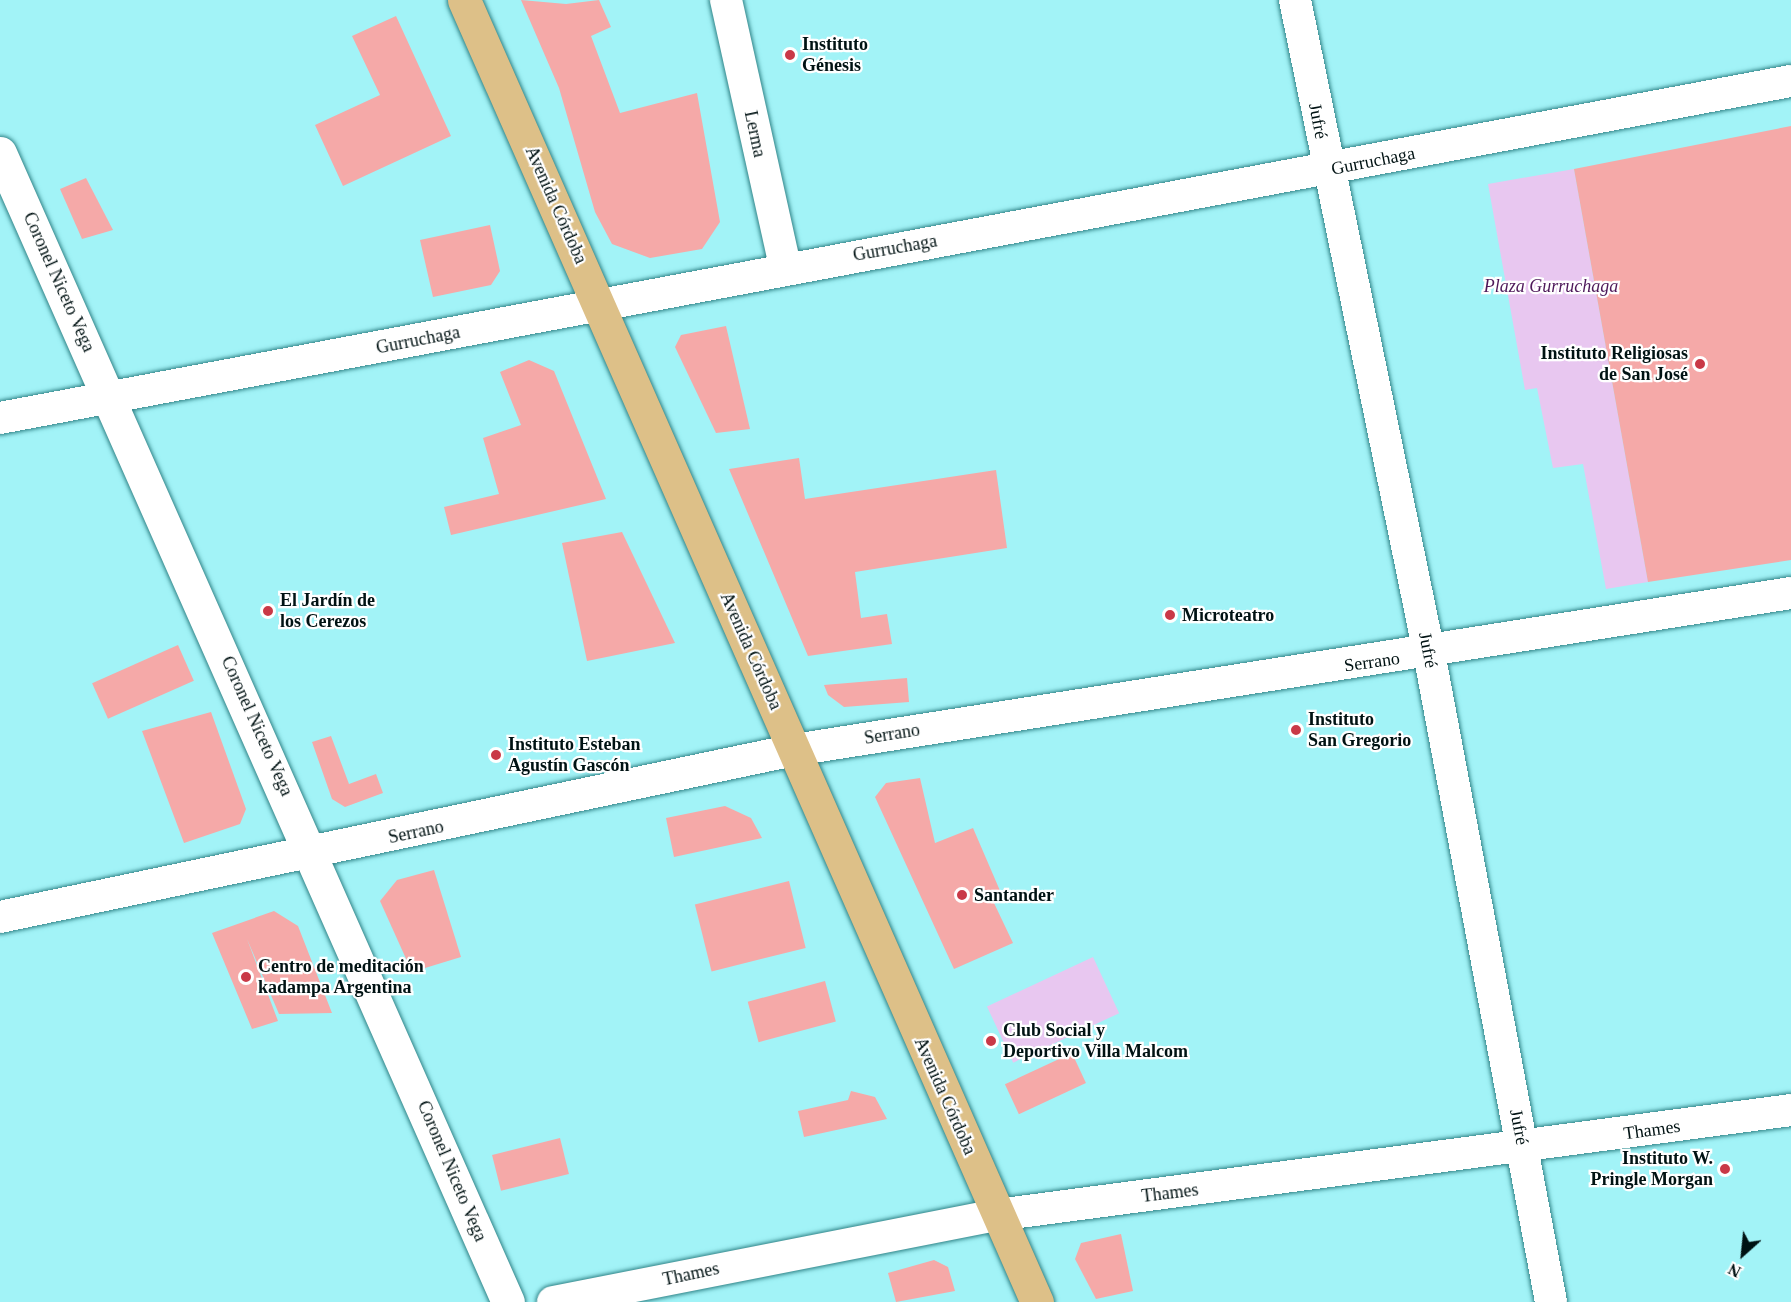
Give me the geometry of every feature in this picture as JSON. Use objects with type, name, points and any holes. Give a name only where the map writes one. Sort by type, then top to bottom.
[{"type":"main road","name":"Avenida Córdoba","points":[[464,0],[601,306],[1037,1302]]},
{"type":"street","name":"Lerma","points":[[726,0],[785,267]]},
{"type":"street","name":"Jufré","points":[[1295,0],[1328,170],[1429,653],[1551,1302]]},
{"type":"street","name":"Gurruchaga","points":[[0,418],[601,306],[785,267],[1328,170],[1791,81]]},
{"type":"street","name":"Coronel Niceto Vega","points":[[0,153],[314,854],[508,1302]]},
{"type":"street","name":"Serrano","points":[[0,917],[314,854],[794,750],[1429,653],[1791,592]]},
{"type":"street","name":"Thames","points":[[553,1302],[997,1215],[1522,1148],[1791,1110]]},
{"type":"green space","name":"Plaza Gurruchaga","points":[[1574,169],[1648,582],[1606,589],[1583,464],[1553,468],[1537,388],[1525,390],[1488,184]]},
{"type":"green space","points":[[1093,957],[1119,1013],[1013,1063],[987,1006]]},
{"type":"building","points":[[521,0],[566,4],[599,0],[611,27],[591,36],[620,113],[697,93],[720,222],[702,249],[650,258],[612,244],[595,212],[559,88]]},
{"type":"building","points":[[396,16],[451,136],[343,186],[315,125],[380,95],[352,36]]},
{"type":"building","name":"Instituto Religiosas de San José","points":[[1791,126],[1791,560],[1648,582],[1574,169]]},
{"type":"building","points":[[86,178],[113,230],[82,239],[60,189]]},
{"type":"building","points":[[490,225],[500,271],[491,285],[433,297],[420,240]]},
{"type":"building","points":[[726,326],[750,429],[716,433],[675,347],[681,335]]},
{"type":"building","points":[[529,360],[554,371],[606,499],[451,535],[444,507],[499,494],[483,438],[521,425],[500,372]]},
{"type":"building","points":[[799,458],[805,499],[996,470],[1007,548],[855,572],[861,618],[887,614],[892,644],[808,656],[729,469]]},
{"type":"building","points":[[622,532],[675,643],[587,661],[562,543]]},
{"type":"building","points":[[178,645],[194,681],[108,719],[92,683]]},
{"type":"building","points":[[907,678],[909,702],[844,707],[828,695],[824,685]]},
{"type":"building","points":[[211,712],[246,809],[240,824],[184,843],[142,731]]},
{"type":"building","points":[[331,736],[349,784],[376,774],[383,793],[345,807],[332,799],[312,742]]},
{"type":"building","points":[[920,778],[935,843],[973,828],[1004,900],[994,903],[1013,943],[954,969],[875,797],[886,783]]},
{"type":"building","points":[[725,806],[751,818],[762,838],[674,857],[666,818]]},
{"type":"building","points":[[434,870],[461,957],[412,972],[380,901],[397,880]]},
{"type":"building","points":[[789,881],[806,948],[712,971],[695,904]]},
{"type":"building","points":[[274,911],[298,926],[332,1013],[279,1014],[247,939],[278,1021],[252,1029],[212,933]]},
{"type":"building","points":[[825,981],[836,1022],[759,1042],[748,1002]]},
{"type":"building","points":[[1072,1053],[1086,1083],[1019,1114],[1005,1084]]},
{"type":"building","points":[[851,1091],[875,1097],[887,1119],[804,1137],[798,1111],[848,1100]]},
{"type":"building","points":[[560,1138],[569,1174],[501,1191],[492,1155]]},
{"type":"building","points":[[1121,1234],[1133,1291],[1096,1299],[1075,1259],[1081,1243]]},
{"type":"building","points":[[934,1260],[948,1267],[955,1291],[896,1302],[888,1273]]},
{"type":"place","name":"Instituto Génesis","points":[[790,55]]},
{"type":"place","name":"Instituto Religiosas de San José","points":[[1700,364]]},
{"type":"place","name":"El Jardín de los Cerezos","points":[[268,611]]},
{"type":"place","name":"Microteatro","points":[[1170,615]]},
{"type":"place","name":"Instituto San Gregorio","points":[[1296,730]]},
{"type":"place","name":"Instituto Esteban Agustín Gascón","points":[[496,755]]},
{"type":"place","name":"Santander","points":[[962,895]]},
{"type":"place","name":"Centro de meditación kadampa Argentina","points":[[246,977]]},
{"type":"place","name":"Club Social y Deportivo Villa Malcom","points":[[991,1041]]},
{"type":"place","name":"Instituto W. Pringle Morgan","points":[[1725,1169]]}]
